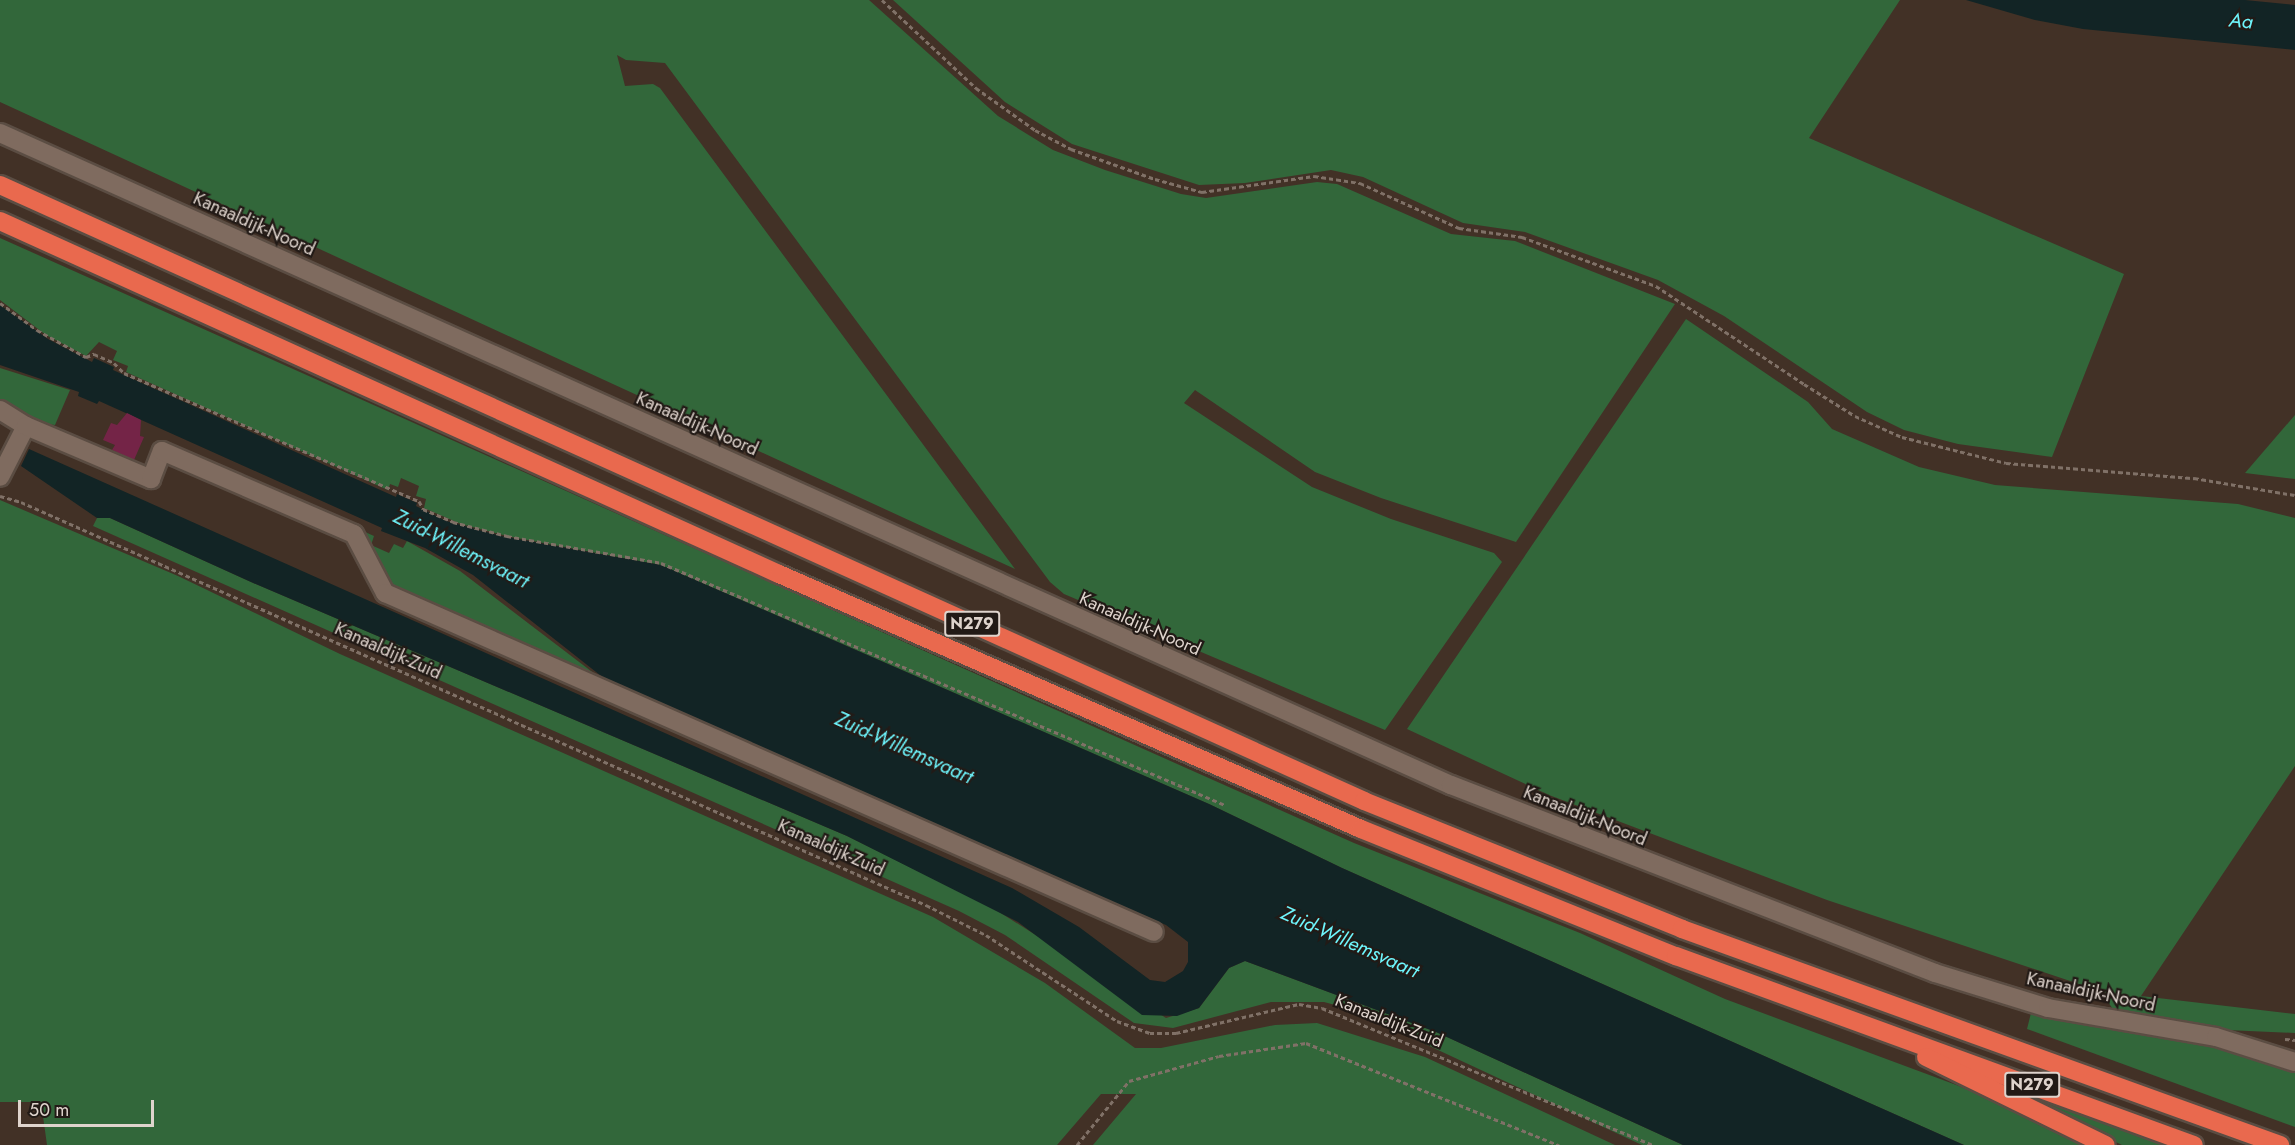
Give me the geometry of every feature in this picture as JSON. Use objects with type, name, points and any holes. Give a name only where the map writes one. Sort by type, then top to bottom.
[{"type":"highway","name":"N279","points":[[0,185],[1364,801],[1682,929],[2280,1145]]},
{"type":"highway","name":"N279","points":[[0,221],[779,574],[1351,824],[1665,951],[2194,1145]]},
{"type":"highway","name":"N279","points":[[1869,1026],[1997,1095],[2106,1145]]},
{"type":"street","name":"Kanaaldijk-Noord","points":[[0,133],[1451,785],[1935,973],[2048,1008],[2216,1037],[2295,1062]]},
{"type":"street","points":[[0,410],[26,426],[151,479],[162,451],[354,534],[386,593],[1154,932]]},
{"type":"street","points":[[0,477],[26,426]]},
{"type":"path","points":[[882,0],[1004,110],[1071,149],[1202,192],[1314,176],[1345,179],[1459,228],[1522,237],[1656,286],[1812,390],[1902,437],[2007,464],[2194,478],[2295,495]]},
{"type":"path","points":[[0,303],[37,330],[86,357],[94,354],[114,363],[124,373],[418,501],[423,509],[453,522],[507,536],[661,563],[1225,805]]},
{"type":"path","name":"Kanaaldijk-Zuid","points":[[0,496],[21,502],[926,905],[986,935],[1117,1021],[1150,1033],[1176,1034],[1299,1004],[1322,1008],[1653,1145]]},
{"type":"path","points":[[1077,1145],[1129,1081],[1219,1056],[1306,1043],[1559,1145]]},
{"type":"green space","points":[[0,0],[869,0],[998,116],[1053,150],[1105,170],[1181,194],[1206,198],[1317,182],[1337,184],[1451,234],[1515,241],[1675,304],[1516,542],[1381,498],[1315,472],[1195,390],[1184,403],[1312,487],[1391,519],[1494,553],[1502,562],[1385,730],[1064,594],[1050,582],[665,63],[626,60],[617,55],[625,86],[653,84],[660,88],[1015,569],[0,102]]},
{"type":"green space","points":[[893,0],[1900,0],[1809,138],[2124,274],[2052,457],[1958,444],[1904,430],[1867,412],[1724,316],[1658,280],[1525,232],[1463,223],[1363,177],[1331,170],[1245,183],[1199,185],[1072,144],[1005,102]]},
{"type":"green space","points":[[0,238],[1354,843],[1580,933],[1725,999],[1959,1086],[2092,1145],[1964,1145],[1342,868],[1209,804],[661,565],[507,536],[461,524],[424,508],[426,499],[416,496],[419,486],[401,478],[398,487],[390,484],[388,490],[126,372],[128,366],[113,360],[117,351],[99,342],[86,356],[46,335],[0,300]]},
{"type":"green space","points":[[1686,319],[1808,402],[1832,429],[1919,467],[1995,485],[2238,504],[2295,518],[2295,766],[2141,996],[2295,1014],[2295,1033],[2204,1029],[2117,1015],[2108,1002],[2109,994],[1827,900],[1549,795],[1407,729]]},
{"type":"green space","points":[[0,368],[70,390],[55,425],[36,423],[0,404]]},
{"type":"green space","points":[[2295,415],[2295,479],[2245,473]]},
{"type":"green space","points":[[175,447],[374,536],[371,545],[389,553],[394,544],[403,548],[407,541],[460,571],[608,684],[386,585],[360,538]]},
{"type":"green space","points":[[0,500],[178,576],[340,654],[933,917],[1045,983],[1135,1048],[1161,1048],[1275,1025],[1317,1023],[1425,1057],[1615,1145],[1093,1145],[1136,1094],[1101,1094],[1057,1145],[47,1145],[41,1102],[0,1102]]},
{"type":"green space","points":[[97,518],[110,518],[251,582],[847,836],[993,908],[1166,1018],[1199,1008],[1229,968],[1245,961],[1436,1032],[1683,1145],[1642,1145],[1350,1009],[1324,1002],[1271,1002],[1173,1028],[1134,1023],[1005,935],[959,911],[93,526]]},
{"type":"green space","points":[[2032,1009],[2209,1043],[2295,1068],[2295,1127],[2027,1029]]},
{"type":"green space","points":[[2011,1091],[2102,1122],[2163,1145],[2122,1145]]},
{"type":"water","name":"Aa","points":[[1966,0],[2245,0],[2295,5],[2295,50],[2083,29],[2035,20]]},
{"type":"water","name":"Zuid-Willemsvaart","points":[[0,305],[48,339],[92,362],[94,358],[114,367],[113,370],[396,497],[397,494],[446,521],[501,536],[661,565],[1209,804],[1342,868],[1964,1145],[1683,1145],[1436,1032],[1245,961],[1229,968],[1199,1008],[1177,1016],[1142,1015],[1018,922],[847,836],[251,582],[110,518],[97,518],[21,466],[29,449],[1012,888],[1079,927],[1150,980],[1165,982],[1183,971],[1188,962],[1188,942],[1166,925],[881,805],[610,683],[473,575],[425,548],[381,531],[382,528],[99,401],[97,404],[78,396],[79,392],[0,365]]},
{"type":"building","points":[[127,413],[141,420],[140,436],[144,437],[134,460],[112,450],[115,445],[103,440],[111,423],[117,425]]}]
